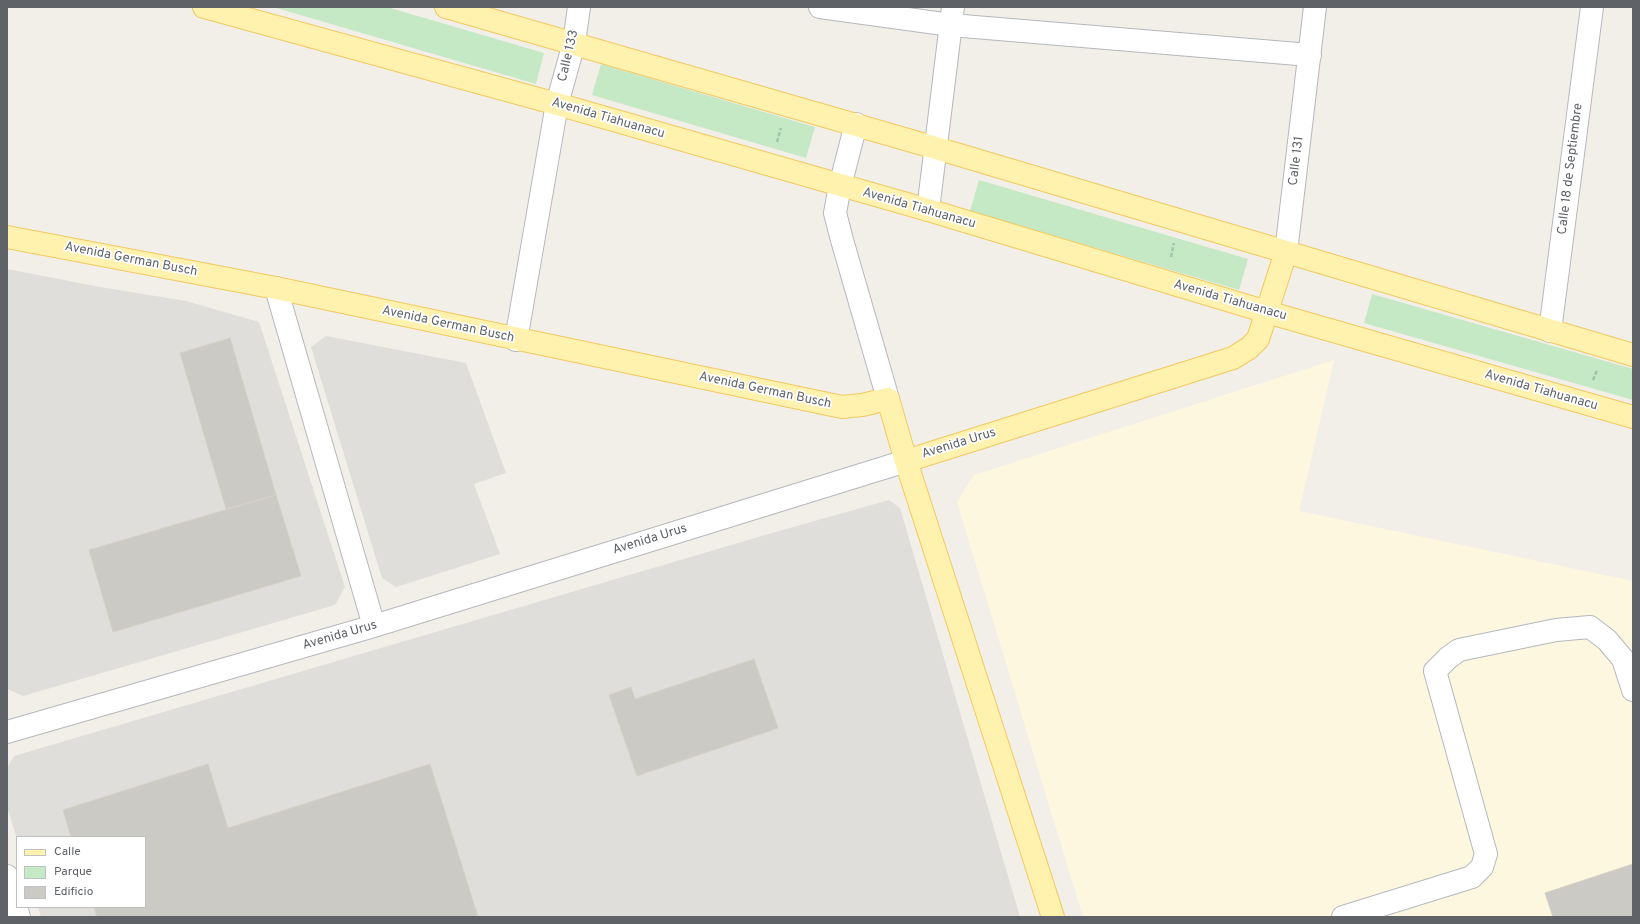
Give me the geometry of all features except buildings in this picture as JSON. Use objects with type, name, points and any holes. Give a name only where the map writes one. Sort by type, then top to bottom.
[{"type":"main road","name":"Avenida Tiahuanacu","points":[[204,7],[557,104],[928,210],[1268,312],[1633,417]]},
{"type":"main road","points":[[446,7],[856,124],[1633,355]]},
{"type":"main road","name":"Avenida German Busch","points":[[7,237],[276,288],[516,340],[842,407],[862,405],[888,399]]},
{"type":"main road","name":"Calle 131","points":[[1268,312],[1286,252]]},
{"type":"main road","name":"Avenida Urus","points":[[906,461],[1232,358],[1249,348],[1258,339],[1268,312]]},
{"type":"main road","points":[[888,399],[906,461],[1053,917]]},
{"type":"street","name":"Calle 133","points":[[516,340],[557,104],[574,43],[579,7]]},
{"type":"street","points":[[820,7],[952,16],[1310,55]]},
{"type":"street","name":"Calle 131","points":[[1286,252],[1316,7]]},
{"type":"street","name":"Calle 18 de Septiembre","points":[[1550,331],[1592,7]]},
{"type":"street","points":[[928,210],[952,16]]},
{"type":"street","points":[[856,124],[840,186],[835,213],[888,399]]},
{"type":"street","points":[[276,288],[374,626]]},
{"type":"street","name":"Avenida Urus","points":[[7,732],[374,626],[906,461]]},
{"type":"street","points":[[1343,917],[1472,878],[1482,867],[1486,854],[1435,671],[1448,658],[1459,650],[1556,630],[1590,627],[1607,640],[1623,659],[1633,690]]},
{"type":"street","points":[[7,876],[16,907]]},
{"type":"path","points":[[770,166],[788,105]]},
{"type":"path","points":[[1165,281],[1179,220]]},
{"type":"path","points":[[1587,404],[1603,347]]},
{"type":"shaded area","points":[[7,269],[100,287],[186,301],[259,322],[345,587],[335,605],[23,696],[7,689]]},
{"type":"shaded area","points":[[326,336],[466,363],[506,473],[474,484],[500,554],[396,587],[382,578],[311,347]]},
{"type":"shaded area","points":[[1334,360],[1299,511],[1633,581],[1633,917],[1083,917],[957,502],[974,475]]},
{"type":"shaded area","points":[[889,500],[900,508],[1020,917],[41,917],[38,908],[146,908],[146,836],[16,836],[7,807],[7,768],[14,756]]},
{"type":"green space","points":[[273,7],[387,7],[544,53],[536,84]]},
{"type":"green space","points":[[601,64],[815,127],[806,158],[592,95]]},
{"type":"green space","points":[[979,180],[1248,259],[1239,290],[970,211]]},
{"type":"green space","points":[[1372,294],[1633,369],[1633,400],[1364,323]]}]
